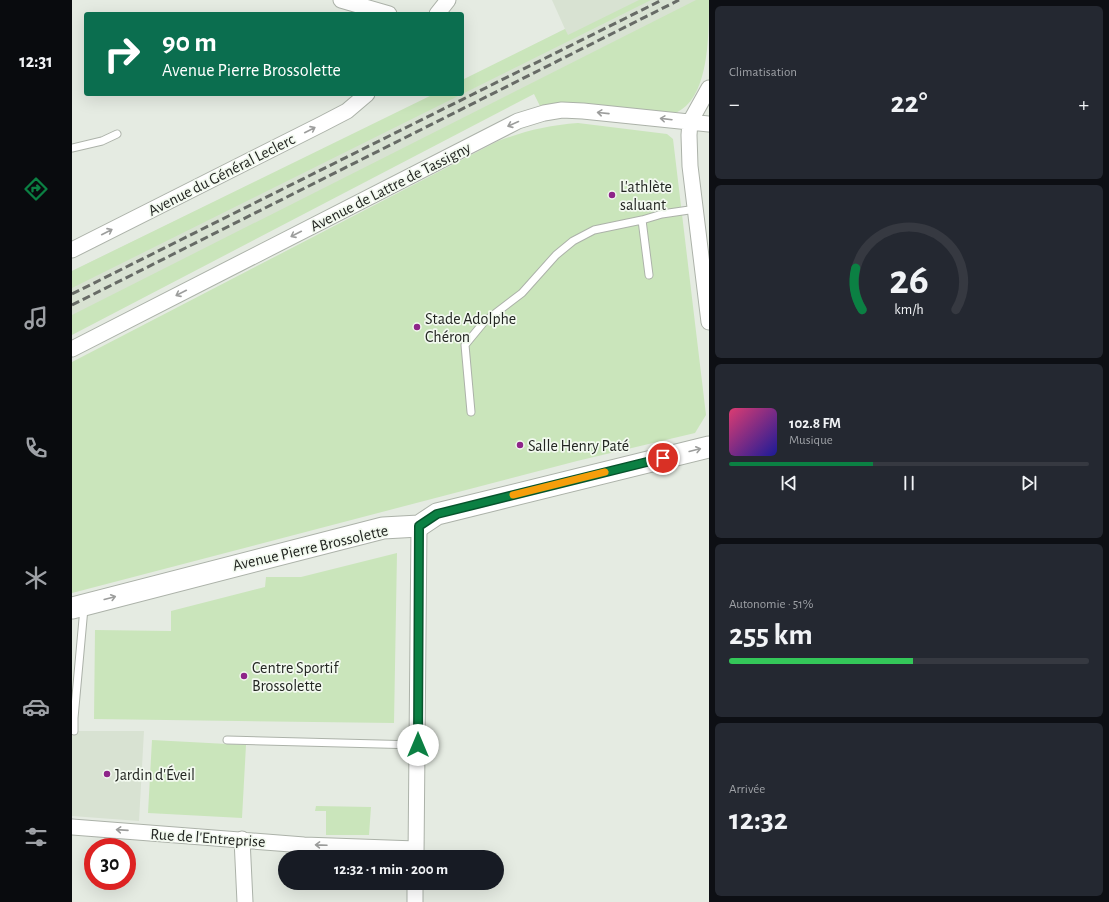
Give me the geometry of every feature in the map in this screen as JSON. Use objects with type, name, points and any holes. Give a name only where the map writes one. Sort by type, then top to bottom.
[{"type":"street","points":[[344,0],[383,12]]},
{"type":"street","points":[[439,12],[448,0]]},
{"type":"street","points":[[709,88],[690,122],[690,166],[709,322]]},
{"type":"street","name":"Avenue du Général Leclerc","points":[[72,250],[328,121],[347,111],[365,96]]},
{"type":"street","name":"Avenue de Lattre de Tassigny","points":[[72,349],[518,121],[544,113],[562,110],[709,124]]},
{"type":"street","points":[[696,209],[709,222]]},
{"type":"street","points":[[416,850],[419,526],[437,514],[709,447]]},
{"type":"street","name":"Avenue Pierre Brossolette","points":[[78,606],[383,528],[419,526]]},
{"type":"street","name":"Rue de l'Entreprise","points":[[72,827],[374,850]]},
{"type":"street","points":[[242,839],[245,902]]},
{"type":"street","points":[[414,902],[415,890]]},
{"type":"lane","points":[[72,148],[102,141],[118,134]]},
{"type":"lane","points":[[471,412],[465,345],[484,322],[522,293],[556,256],[573,241],[594,230],[642,220],[662,214],[696,209]]},
{"type":"lane","points":[[642,220],[649,274]]},
{"type":"lane","points":[[74,731],[78,606]]},
{"type":"lane","points":[[227,740],[418,745]]},
{"type":"shaded area","points":[[552,0],[709,0],[532,94],[72,331],[72,271],[404,110],[455,96],[464,96],[464,80],[565,29]]},
{"type":"shaded area","name":"Jardin d'Éveil","points":[[72,731],[144,731],[139,821],[72,816]]},
{"type":"green space","points":[[639,0],[651,0],[464,93],[464,79],[565,29],[568,35]]},
{"type":"green space","points":[[696,0],[709,0],[705,66],[695,95],[686,106],[675,113],[564,103],[540,106],[534,94],[72,335],[72,315]]},
{"type":"green space","points":[[430,96],[458,96],[72,288],[72,271]]},
{"type":"green space","name":"Stade Adolphe Chéron","points":[[578,123],[667,134],[673,139],[706,415],[695,433],[577,461],[72,593],[72,362],[498,141],[537,129]]},
{"type":"green space","name":"Centre Sportif Brossolette","points":[[397,553],[394,723],[94,719],[95,630],[171,631],[171,611],[265,587],[266,577],[301,577]]},
{"type":"green space","points":[[152,740],[246,745],[242,818],[148,813]]},
{"type":"green space","points":[[316,806],[371,807],[369,835],[326,835],[326,811],[315,811]]},
{"type":"railway","points":[[72,294],[662,0]]},
{"type":"railway","points":[[72,305],[679,0]]},
{"type":"slow traffic","points":[[513,495],[605,472]]},
{"type":"place","name":"L'athlète saluant","points":[[612,195]]},
{"type":"place","name":"Stade Adolphe Chéron","points":[[417,327]]},
{"type":"place","name":"Salle Henry Paté","points":[[520,445]]},
{"type":"place","name":"Centre Sportif Brossolette","points":[[244,676]]},
{"type":"place","name":"Jardin d'Éveil","points":[[107,774]]},
{"type":"route","points":[[418,745],[419,526],[437,514],[663,458]]}]
